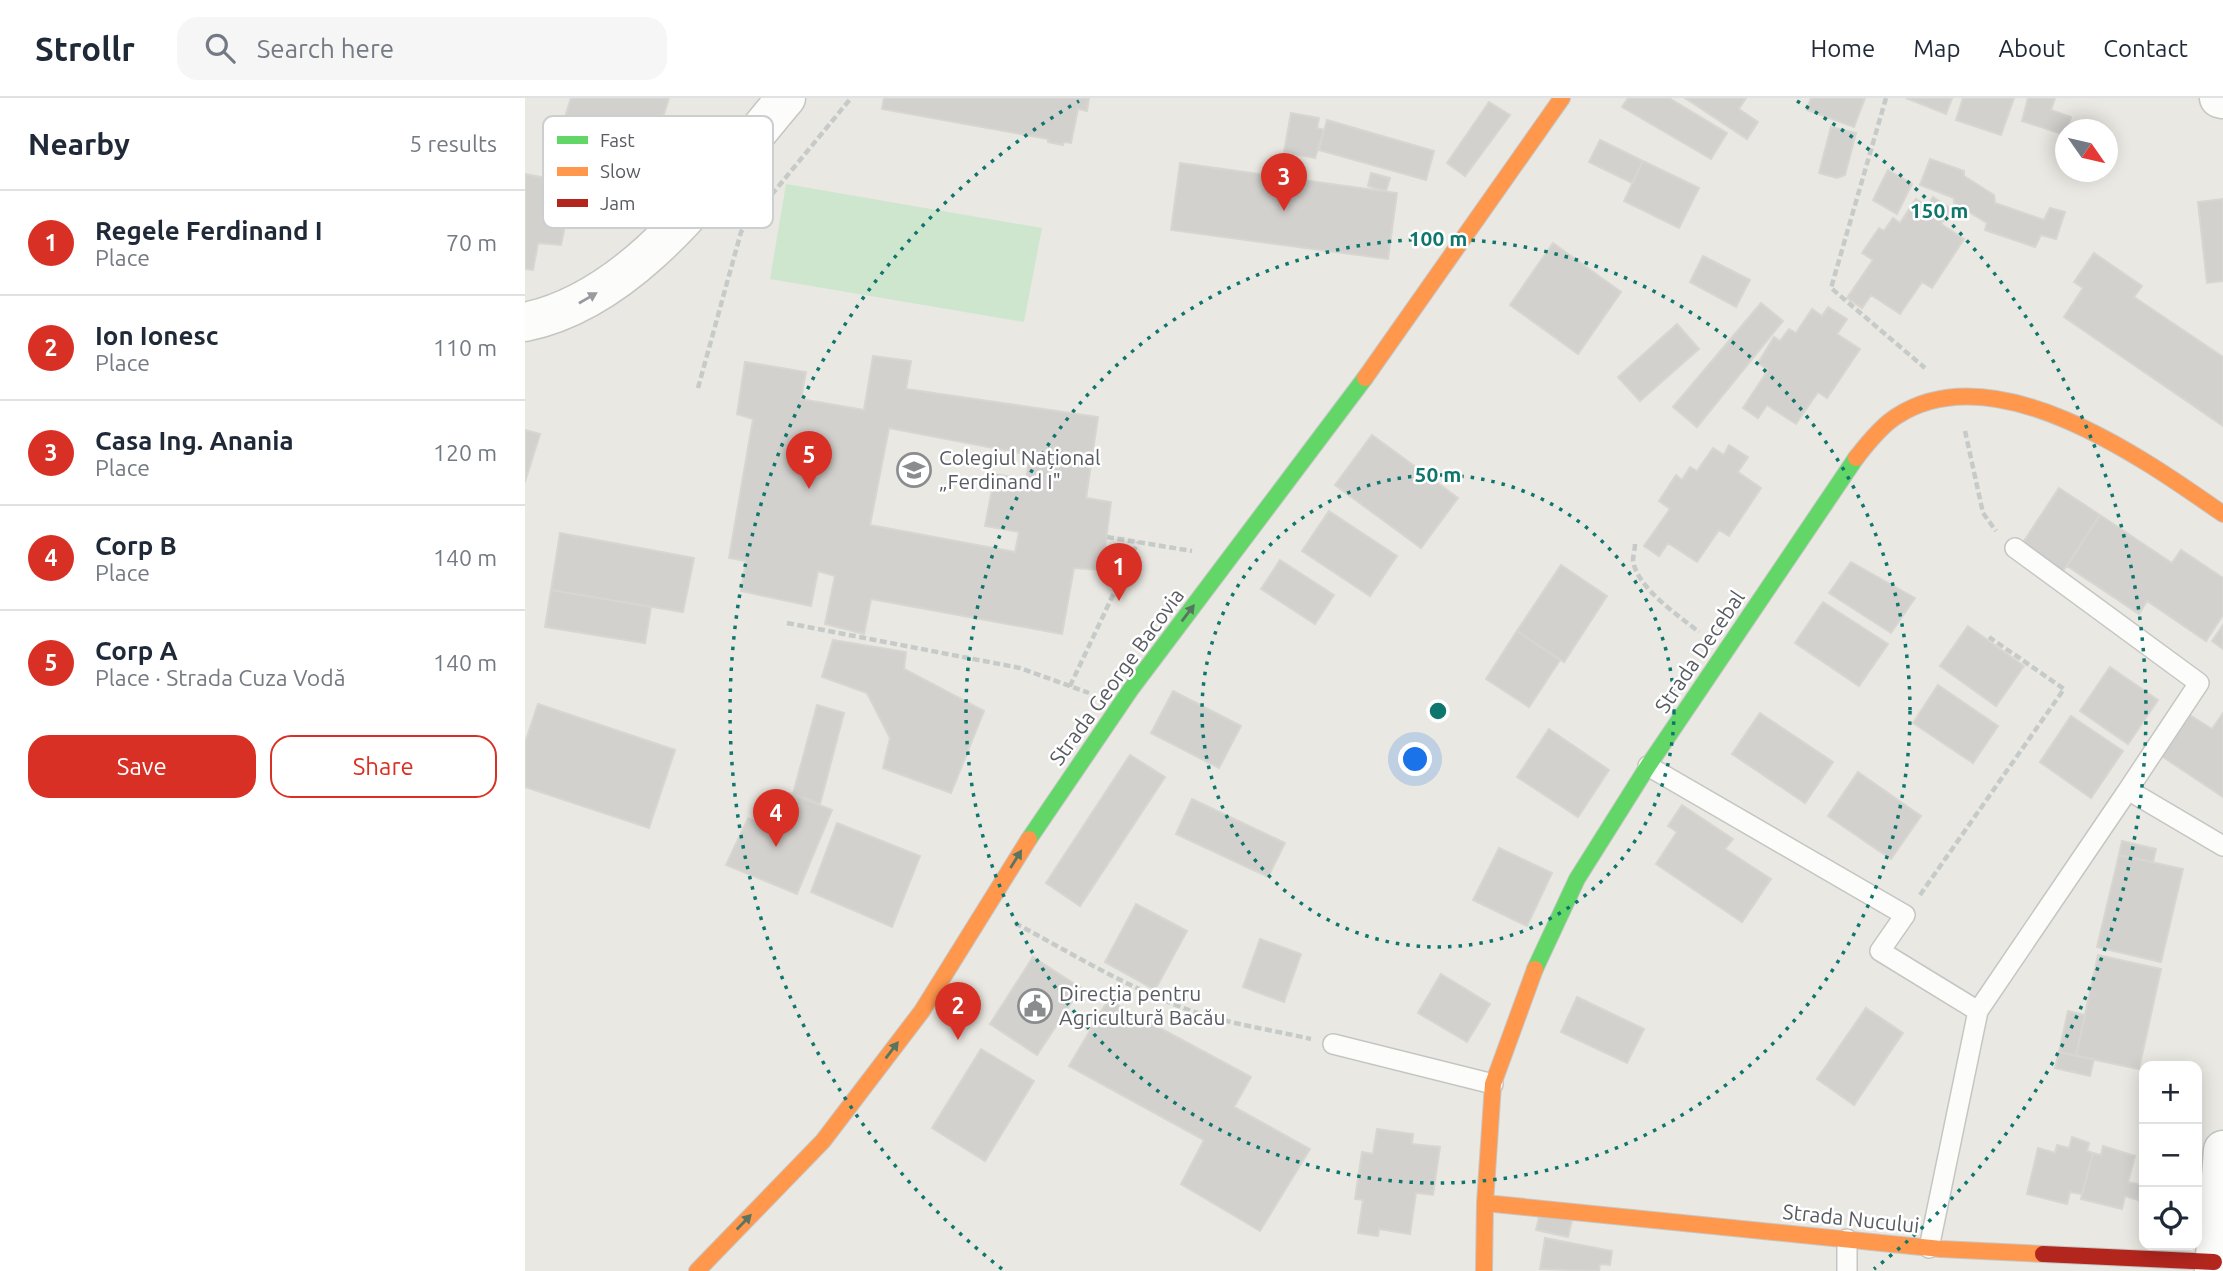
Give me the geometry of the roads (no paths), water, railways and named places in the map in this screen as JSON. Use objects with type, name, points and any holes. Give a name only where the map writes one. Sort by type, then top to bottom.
[{"type":"street","points":[[771,116],[786,98]]},
{"type":"street","name":"Strada George Bacovia","points":[[697,1271],[823,1141],[922,1011],[1021,851],[1131,689],[1390,345],[1562,98]]},
{"type":"street","points":[[525,322],[540,319],[582,302],[620,278],[677,228]]},
{"type":"street","name":"Strada Decebal","points":[[1484,1271],[1485,1203],[1493,1083],[1536,967],[1577,878],[1724,652],[1859,455],[1895,417],[1923,402],[1959,396],[2016,403],[2059,416],[2096,433],[2167,475],[2223,513]]},
{"type":"street","points":[[2214,1266],[2223,1150]]},
{"type":"street","name":"Strada Nucului","points":[[1485,1203],[1929,1248],[2214,1266]]},
{"type":"lane","points":[[1929,1248],[1978,1011],[2199,683],[2015,548]]},
{"type":"lane","points":[[1648,766],[1905,915],[1880,951],[1978,1011]]},
{"type":"lane","points":[[2129,790],[2223,846]]},
{"type":"lane","points":[[1333,1044],[1493,1083]]},
{"type":"lane","points":[[1847,1239],[1847,1271]]},
{"type":"place","name":"Casa Ing. Anania","points":[[1284,211]]},
{"type":"place","name":"Colegiul Național „Ferdinand I\"","points":[[914,470]]},
{"type":"place","name":"Corp A","points":[[809,489]]},
{"type":"place","name":"Regele Ferdinand I","points":[[1119,601]]},
{"type":"place","name":"Corp B","points":[[776,847]]},
{"type":"place","name":"Direcția pentru Agricultură Bacău","points":[[1035,1006]]},
{"type":"place","name":"Ion Ionesc","points":[[958,1040]]}]
